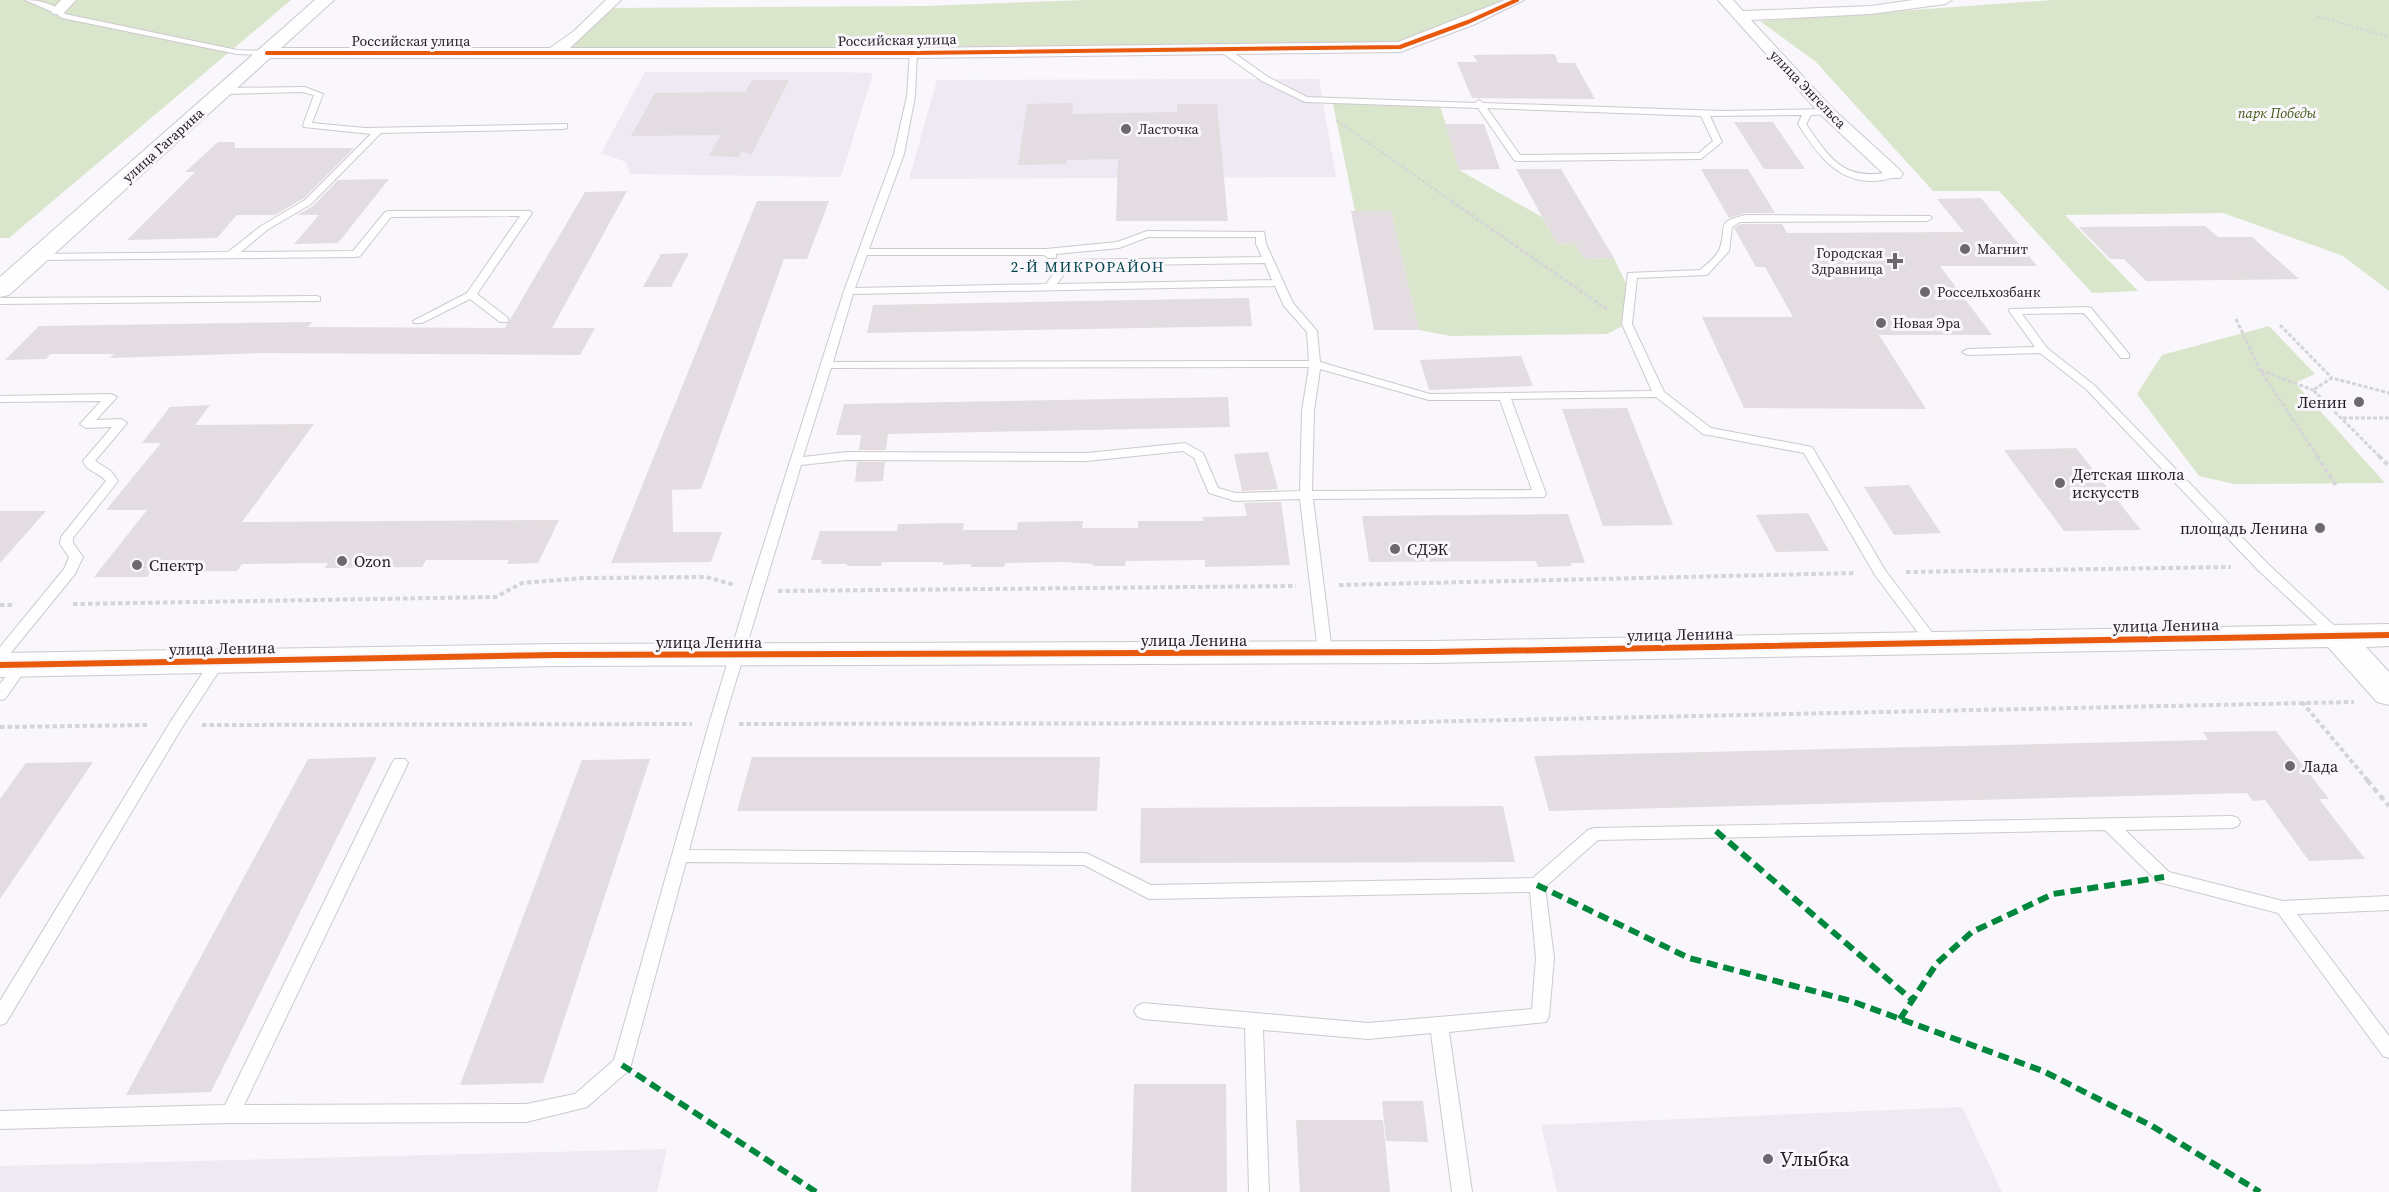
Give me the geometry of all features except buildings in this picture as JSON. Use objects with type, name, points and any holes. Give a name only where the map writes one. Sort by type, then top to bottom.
[{"type":"street","points":[[58,11],[69,0]]},
{"type":"street","name":"улица Гагарина","points":[[0,290],[325,0]]},
{"type":"street","points":[[554,53],[579,34],[614,0]]},
{"type":"street","name":"Российская улица","points":[[267,53],[913,53],[1400,47],[1468,22],[1517,0]]},
{"type":"street","name":"улица Энгельса","points":[[1725,0],[1827,112],[1894,174]]},
{"type":"street","points":[[1740,16],[1871,10],[1945,0]]},
{"type":"street","points":[[2336,635],[2389,693]]},
{"type":"street","name":"улица Ленина","points":[[7,663],[555,655],[1325,652],[2389,635]]},
{"type":"lane","points":[[29,0],[73,19],[237,52],[267,53]]},
{"type":"lane","points":[[1224,50],[1265,79],[1305,99],[1479,103],[1704,113],[1827,112]]},
{"type":"lane","points":[[0,1120],[230,1114],[526,1113],[580,1101],[622,1065],[716,724],[739,656],[756,591],[849,291],[899,154],[911,96],[913,53]]},
{"type":"lane","points":[[224,91],[302,89],[319,94],[308,125],[380,130],[564,126]]},
{"type":"lane","points":[[1479,103],[1517,158],[1701,156],[1718,142],[1704,113]]},
{"type":"lane","points":[[1808,112],[1802,124],[1838,170],[1846,175],[1868,178],[1894,174]]},
{"type":"lane","points":[[231,255],[264,228],[308,202],[380,130]]},
{"type":"lane","points":[[37,257],[356,254],[388,214],[527,213],[471,295],[418,321]]},
{"type":"lane","points":[[1928,218],[1746,218],[1732,220],[1726,227],[1725,249],[1703,273],[1632,275],[1628,324],[1659,394],[1707,431],[1808,450],[1880,572],[1933,643]]},
{"type":"lane","points":[[863,252],[1046,252],[1119,245],[1148,234],[1261,234],[1262,244],[1288,304],[1312,331],[1315,364],[1308,411],[1306,495],[1325,652]]},
{"type":"lane","points":[[1046,252],[1067,263],[1269,260]]},
{"type":"lane","points":[[1049,287],[1067,263]]},
{"type":"lane","points":[[849,291],[1279,283]]},
{"type":"lane","points":[[471,295],[504,320]]},
{"type":"lane","points":[[0,301],[316,299]]},
{"type":"lane","points":[[2125,356],[2087,310],[2014,311],[2043,350],[2090,387],[2263,567],[2336,635]]},
{"type":"lane","points":[[1968,352],[2043,350]]},
{"type":"lane","points":[[826,365],[1315,364],[1430,397],[1659,394]]},
{"type":"lane","points":[[796,462],[846,456],[1087,457],[1185,447],[1199,456],[1212,490],[1235,497],[1540,494],[1504,395]]},
{"type":"lane","points":[[0,399],[111,397],[86,424],[121,423],[89,461],[91,466],[107,474],[112,481],[67,537],[66,544],[76,557],[70,571],[43,604],[7,663],[0,695]]},
{"type":"lane","points":[[0,1017],[176,725],[218,661]]},
{"type":"lane","points":[[230,1114],[400,763]]},
{"type":"lane","points":[[679,856],[1086,859],[1149,892],[1537,885],[1594,834],[2232,822]]},
{"type":"lane","points":[[2109,824],[2164,877],[2283,908],[2389,903]]},
{"type":"lane","points":[[1143,1011],[1368,1031],[1540,1016],[1545,958],[1537,885]]},
{"type":"lane","points":[[2283,908],[2389,1050]]},
{"type":"lane","points":[[1254,1021],[1258,1192]]},
{"type":"lane","points":[[1439,1025],[1462,1192]]},
{"type":"path","points":[[2317,16],[2389,37]]},
{"type":"path","points":[[1332,99],[1335,120],[1628,324]]},
{"type":"path","points":[[2236,319],[2260,370],[2337,488]]},
{"type":"path","points":[[2280,325],[2332,378],[2389,392]]},
{"type":"path","points":[[2260,370],[2313,390],[2389,466]]},
{"type":"path","points":[[2313,390],[2332,378]]},
{"type":"path","points":[[2342,418],[2389,418]]},
{"type":"path","points":[[0,605],[496,597],[522,583],[583,578],[706,577],[756,591],[1316,586],[1880,572],[2263,567]]},
{"type":"path","points":[[2302,701],[2389,806]]},
{"type":"path","points":[[0,727],[1365,723],[2302,701],[2356,702]]},
{"type":"shaded area","points":[[645,72],[873,73],[841,177],[630,174],[626,162],[601,153]]},
{"type":"shaded area","name":"Ласточка","points":[[1319,79],[1336,177],[909,179],[937,80]]},
{"type":"shaded area","name":"Улыбка","points":[[1962,1107],[2002,1192],[1557,1192],[1541,1125]]},
{"type":"shaded area","points":[[667,1149],[657,1192],[0,1192],[0,1166]]},
{"type":"green space","points":[[0,0],[291,0],[9,238],[0,238]]},
{"type":"green space","points":[[1086,0],[1517,0],[1400,47],[554,53],[606,8],[924,6]]},
{"type":"green space","name":"парк Победы","points":[[2053,0],[2389,0],[2389,291],[2343,256],[2223,213],[2065,215],[2138,291],[2092,293],[1999,191],[1933,191],[1816,62],[1760,21]]},
{"type":"green space","points":[[1332,99],[1439,102],[1459,170],[1542,217],[1557,244],[1575,243],[1584,259],[1614,258],[1630,292],[1627,324],[1607,334],[1451,336],[1419,330],[1391,211],[1355,211]]},
{"type":"green space","points":[[2269,326],[2315,374],[2295,383],[2385,483],[2234,484],[2199,476],[2137,394],[2162,355]]},
{"type":"marked path","points":[[1716,831],[1912,1000]]},
{"type":"marked path","points":[[1900,1019],[1937,963],[1972,932],[2053,894],[2164,877]]},
{"type":"marked path","points":[[1537,885],[1689,958],[1851,1001],[2043,1071],[2152,1126],[2260,1192]]},
{"type":"marked path","points":[[622,1065],[816,1192]]},
{"type":"cycle path","points":[[267,53],[913,53],[1400,47],[1468,22],[1517,0]]},
{"type":"cycle path","points":[[0,665],[555,655],[1433,652],[2389,635]]},
{"type":"place","name":"Ласточка","points":[[1126,129]]},
{"type":"place","name":"Магнит","points":[[1965,249]]},
{"type":"place","name":"Городская Здравница","points":[[1895,261]]},
{"type":"place","name":"Россельхозбанк","points":[[1925,292]]},
{"type":"place","name":"Новая Эра","points":[[1881,323]]},
{"type":"place","name":"Ленин","points":[[2359,402]]},
{"type":"place","name":"Детская школа искусств","points":[[2060,483]]},
{"type":"place","name":"площадь Ленина","points":[[2320,528]]},
{"type":"place","name":"СДЭК","points":[[1395,549]]},
{"type":"place","name":"Ozon","points":[[342,561]]},
{"type":"place","name":"Спектр","points":[[137,565]]},
{"type":"place","name":"Лада","points":[[2290,766]]},
{"type":"place","name":"Улыбка","points":[[1768,1159]]},
{"type":"district","name":"2-Й МИКРОРАЙОН","points":[[1088,267]]}]
